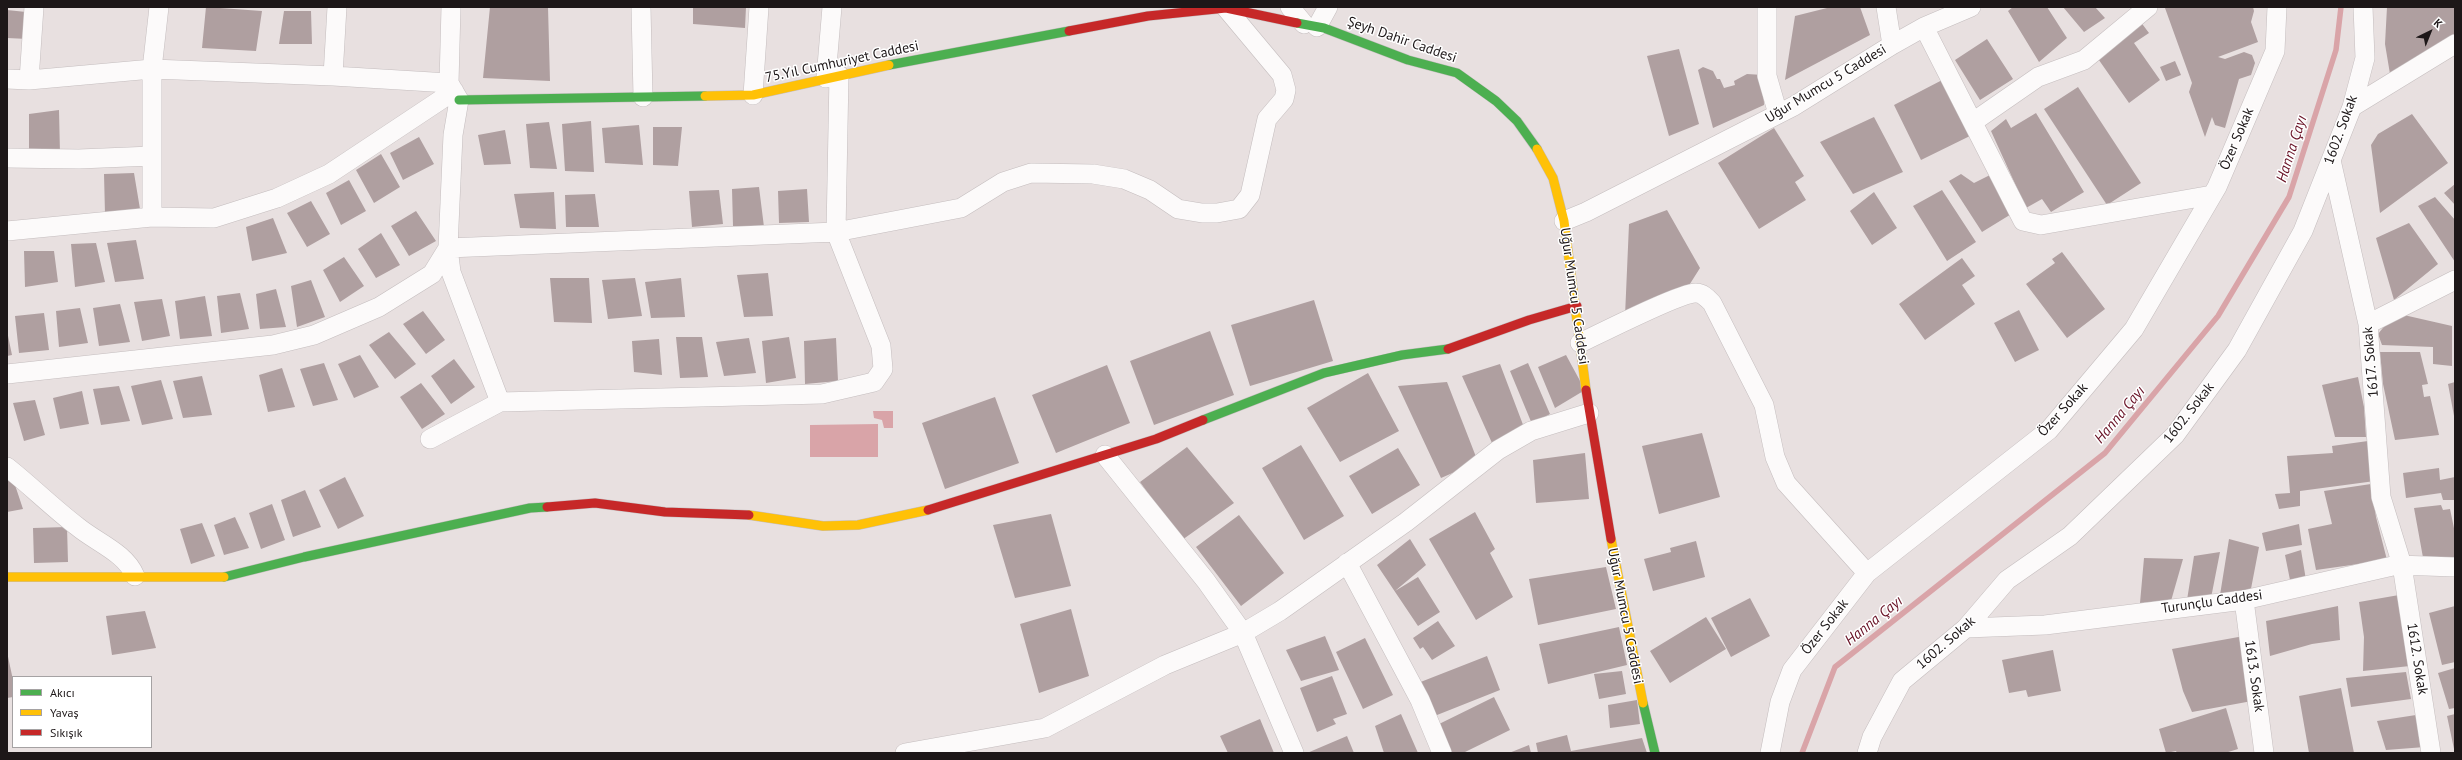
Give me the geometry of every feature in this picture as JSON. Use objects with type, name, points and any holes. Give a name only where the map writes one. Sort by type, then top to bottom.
[{"type":"street","points":[[29,80],[34,7]]},
{"type":"street","points":[[152,217],[152,69],[159,7]]},
{"type":"street","points":[[333,76],[337,7]]},
{"type":"street","points":[[451,7],[454,91],[448,248],[450,272],[500,402]]},
{"type":"street","points":[[641,7],[643,97]]},
{"type":"street","points":[[753,95],[759,7]]},
{"type":"street","points":[[430,439],[500,402],[822,394],[874,382],[883,369],[881,346],[836,232],[832,7]]},
{"type":"street","points":[[1290,7],[1310,25],[1328,7]]},
{"type":"street","points":[[1767,7],[1767,76],[1778,114]]},
{"type":"street","points":[[1886,7],[1892,45]]},
{"type":"street","name":"Uğur Mumcu 5 Caddesi","points":[[1655,753],[1633,659],[1588,413],[1577,306],[1564,221],[1586,212],[1778,114],[1924,27],[1972,7]]},
{"type":"street","points":[[1973,122],[2038,78],[2084,60],[2148,7]]},
{"type":"street","name":"Özer Sokak","points":[[1770,753],[1780,702],[1792,670],[1867,573],[2049,430],[2134,328],[2212,195],[2275,51],[2277,7]]},
{"type":"street","name":"1602. Sokak","points":[[1867,753],[1872,737],[1902,681],[1966,628],[2007,580],[2070,536],[2175,435],[2237,350],[2303,231],[2352,107],[2365,58],[2363,7]]},
{"type":"street","points":[[448,248],[836,232],[961,208],[1003,182],[1031,173],[1093,174],[1124,179],[1150,190],[1178,209],[1202,213],[1216,213],[1239,209],[1250,195],[1268,119],[1284,99],[1286,90],[1282,75],[1226,8]]},
{"type":"street","name":"75.Yıl Cumhuriyet Caddesi","points":[[454,91],[643,97],[753,95],[833,76],[1148,16],[1226,8]]},
{"type":"street","name":"Şeyh Dahir Caddesi","points":[[1226,8],[1310,25],[1408,60],[1457,73],[1496,101],[1517,121],[1541,155],[1553,178],[1564,221]]},
{"type":"street","points":[[1924,27],[2023,221],[2041,225],[2212,195]]},
{"type":"street","points":[[2352,107],[2455,44]]},
{"type":"street","points":[[7,79],[29,80],[152,69],[333,76],[454,91]]},
{"type":"street","points":[[7,231],[152,217],[214,218],[277,198],[329,174],[454,91]]},
{"type":"street","points":[[7,158],[79,159],[152,156]]},
{"type":"street","name":"1617. Sokak","points":[[2331,160],[2368,324],[2381,498],[2402,565]]},
{"type":"street","points":[[7,374],[273,345],[314,335],[379,307],[432,274],[448,248]]},
{"type":"street","points":[[2368,324],[2455,280]]},
{"type":"street","points":[[1580,343],[1670,302],[1696,293],[1704,296],[1712,303],[1764,405],[1775,457],[1786,483],[1799,500],[1867,573]]},
{"type":"street","points":[[7,577],[228,577],[304,557],[530,508],[588,504],[665,512],[754,515],[823,526],[858,525],[934,509],[1156,439],[1324,373],[1402,355],[1456,348],[1529,320],[1577,306]]},
{"type":"street","points":[[905,753],[1045,728],[1165,665],[1243,633],[1280,611],[1406,522],[1498,450],[1531,431],[1588,413]]},
{"type":"street","points":[[1105,455],[1206,581],[1243,633],[1294,753]]},
{"type":"street","points":[[7,467],[78,528],[124,560],[132,568],[135,576]]},
{"type":"street","points":[[1347,563],[1420,700],[1442,753]]},
{"type":"street","name":"Turunçlu Caddesi","points":[[1966,628],[2046,625],[2244,600],[2402,565],[2455,567]]},
{"type":"street","name":"1612. Sokak","points":[[2402,565],[2431,753]]},
{"type":"street","name":"1613. Sokak","points":[[2244,600],[2264,753]]},
{"type":"shaded area","points":[[873,411],[893,411],[893,428],[884,428],[882,420],[874,418]]},
{"type":"shaded area","points":[[878,424],[878,457],[810,457],[810,425]]},
{"type":"building","points":[[206,7],[262,11],[256,51],[202,48]]},
{"type":"building","points":[[490,7],[548,7],[550,81],[483,78]]},
{"type":"building","points":[[693,7],[746,7],[745,28],[693,24]]},
{"type":"building","points":[[1831,7],[1860,7],[1870,35],[1785,80],[1795,16]]},
{"type":"building","points":[[2013,7],[2047,7],[2067,38],[2039,62],[2008,11]]},
{"type":"building","points":[[2063,7],[2095,7],[2105,18],[2084,32]]},
{"type":"building","points":[[2253,7],[2254,11],[2251,22],[2258,42],[2218,57],[2225,59],[2244,52],[2252,55],[2255,63],[2251,75],[2239,79],[2225,128],[2215,125],[2212,117],[2205,137],[2189,92],[2192,83],[2165,8]]},
{"type":"building","points":[[2387,7],[2454,7],[2455,37],[2390,74],[2385,44]]},
{"type":"building","points":[[7,10],[26,12],[28,39],[7,38]]},
{"type":"building","points":[[284,11],[311,11],[312,44],[279,44]]},
{"type":"building","points":[[2140,21],[2149,33],[2134,43],[2160,80],[2129,103],[2094,53]]},
{"type":"building","points":[[1987,39],[2013,79],[1980,100],[1955,60]]},
{"type":"building","points":[[1679,49],[1699,124],[1669,136],[1647,56]]},
{"type":"building","points":[[2175,61],[2181,75],[2166,81],[2160,67]]},
{"type":"building","points":[[1703,67],[1713,71],[1717,79],[1720,79],[1724,88],[1735,85],[1734,81],[1747,74],[1763,75],[1764,105],[1713,128],[1698,70]]},
{"type":"building","points":[[1948,77],[1974,134],[1921,160],[1894,105]]},
{"type":"building","points":[[2078,87],[2141,183],[2107,205],[2044,109]]},
{"type":"building","points":[[59,110],[60,154],[29,153],[29,114]]},
{"type":"building","points":[[2036,113],[2084,192],[2051,212],[2042,199],[2026,208],[1991,131],[2006,119],[2011,128]]},
{"type":"building","points":[[2412,114],[2448,163],[2380,213],[2371,145],[2378,134]]},
{"type":"building","points":[[1874,117],[1903,172],[1853,194],[1820,142]]},
{"type":"building","points":[[591,121],[594,172],[565,171],[562,124]]},
{"type":"building","points":[[549,122],[557,169],[530,168],[526,124]]},
{"type":"building","points":[[639,125],[643,165],[605,163],[602,128]]},
{"type":"building","points":[[653,127],[682,127],[678,166],[653,165]]},
{"type":"building","points":[[1774,128],[1804,176],[1795,182],[1806,200],[1759,229],[1718,163]]},
{"type":"building","points":[[505,130],[511,164],[484,165],[478,135]]},
{"type":"building","points":[[419,137],[434,164],[403,180],[390,153]]},
{"type":"building","points":[[381,154],[400,187],[374,203],[356,170]]},
{"type":"building","points":[[134,173],[140,209],[105,214],[104,174]]},
{"type":"building","points":[[1994,173],[2013,213],[1982,232],[1949,181],[1961,174],[1974,183]]},
{"type":"building","points":[[349,180],[366,211],[341,225],[326,193]]},
{"type":"building","points":[[2455,184],[2455,205],[2444,193]]},
{"type":"building","points":[[759,187],[764,227],[733,226],[732,189]]},
{"type":"building","points":[[807,189],[809,222],[779,223],[778,191]]},
{"type":"building","points":[[719,190],[723,224],[692,227],[689,191]]},
{"type":"building","points":[[1942,190],[1976,242],[1947,261],[1913,206]]},
{"type":"building","points":[[554,192],[556,229],[520,228],[514,194]]},
{"type":"building","points":[[1874,192],[1897,228],[1872,245],[1850,211]]},
{"type":"building","points":[[595,194],[599,227],[566,227],[565,195]]},
{"type":"building","points":[[2435,197],[2455,220],[2455,262],[2418,206]]},
{"type":"building","points":[[311,201],[330,234],[307,247],[287,213]]},
{"type":"building","points":[[1667,210],[1700,268],[1688,287],[1625,316],[1629,224]]},
{"type":"building","points":[[416,211],[436,241],[409,256],[391,226]]},
{"type":"building","points":[[273,218],[287,253],[252,261],[246,227]]},
{"type":"building","points":[[2409,223],[2438,264],[2394,300],[2376,238]]},
{"type":"building","points":[[381,233],[400,265],[376,278],[358,249]]},
{"type":"building","points":[[136,240],[144,279],[115,282],[107,243]]},
{"type":"building","points":[[96,243],[105,282],[75,287],[71,244]]},
{"type":"building","points":[[24,251],[54,251],[58,282],[25,287]]},
{"type":"building","points":[[2062,252],[2105,309],[2067,338],[2026,284],[2055,263],[2052,259]]},
{"type":"building","points":[[344,257],[364,286],[340,302],[323,270]]},
{"type":"building","points":[[1962,258],[1975,276],[1962,285],[1975,304],[1925,340],[1899,304]]},
{"type":"building","points":[[768,273],[773,316],[744,317],[737,275]]},
{"type":"building","points":[[550,278],[589,278],[592,323],[554,322]]},
{"type":"building","points":[[635,278],[642,316],[608,319],[602,280]]},
{"type":"building","points":[[681,278],[685,317],[651,318],[645,282]]},
{"type":"building","points":[[311,280],[325,317],[297,327],[291,286]]},
{"type":"building","points":[[276,289],[286,327],[260,329],[256,294]]},
{"type":"building","points":[[240,293],[249,329],[221,333],[217,296]]},
{"type":"building","points":[[205,296],[212,336],[180,339],[175,301]]},
{"type":"building","points":[[162,299],[170,336],[142,341],[134,302]]},
{"type":"building","points":[[1314,300],[1333,361],[1250,386],[1231,325]]},
{"type":"building","points":[[120,304],[130,342],[99,346],[93,308]]},
{"type":"building","points":[[80,308],[88,343],[59,347],[56,311]]},
{"type":"building","points":[[2019,310],[2039,350],[2015,362],[1994,323]]},
{"type":"building","points":[[423,311],[445,340],[426,354],[403,324]]},
{"type":"building","points":[[44,313],[49,350],[19,353],[15,316]]},
{"type":"building","points":[[2395,313],[2452,326],[2452,366],[2433,364],[2433,347],[2382,345],[2378,334]]},
{"type":"building","points":[[7,331],[12,355],[7,356]]},
{"type":"building","points":[[1210,331],[1234,395],[1154,425],[1130,361]]},
{"type":"building","points":[[389,332],[416,364],[395,379],[369,345]]},
{"type":"building","points":[[676,337],[702,337],[708,377],[680,378]]},
{"type":"building","points":[[789,337],[796,378],[766,383],[762,341]]},
{"type":"building","points":[[749,338],[756,373],[724,376],[716,342]]},
{"type":"building","points":[[836,338],[838,381],[805,384],[804,341]]},
{"type":"building","points":[[659,339],[662,375],[634,372],[632,341]]},
{"type":"building","points":[[2380,352],[2420,352],[2428,384],[2422,385],[2424,397],[2430,396],[2439,435],[2395,440],[2383,384]]},
{"type":"building","points":[[360,355],[379,387],[354,398],[338,364]]},
{"type":"building","points":[[1566,355],[1585,390],[1555,408],[1538,367]]},
{"type":"building","points":[[454,359],[475,387],[451,404],[431,376]]},
{"type":"building","points":[[324,363],[338,400],[313,406],[300,369]]},
{"type":"building","points":[[1528,363],[1550,414],[1532,424],[1510,371]]},
{"type":"building","points":[[1500,364],[1525,430],[1492,443],[1462,376]]},
{"type":"building","points":[[1107,365],[1130,423],[1056,453],[1032,395]]},
{"type":"building","points":[[282,368],[295,407],[268,412],[259,375]]},
{"type":"building","points":[[1368,373],[1399,431],[1340,462],[1307,408]]},
{"type":"building","points":[[202,376],[212,415],[183,418],[173,381]]},
{"type":"building","points":[[2358,377],[2364,407],[2366,437],[2335,437],[2322,385]]},
{"type":"building","points":[[161,380],[173,419],[142,425],[131,386]]},
{"type":"building","points":[[1447,382],[1478,462],[1441,478],[1398,386]]},
{"type":"building","points":[[2455,382],[2455,415],[2454,416],[2448,384]]},
{"type":"building","points":[[421,383],[445,414],[422,429],[400,397]]},
{"type":"building","points":[[119,386],[130,421],[101,425],[93,389]]},
{"type":"building","points":[[82,391],[89,424],[60,429],[53,398]]},
{"type":"building","points":[[995,397],[1019,463],[945,489],[922,423]]},
{"type":"building","points":[[35,400],[45,435],[24,441],[13,403]]},
{"type":"building","points":[[1702,433],[1720,497],[1659,514],[1642,446]]},
{"type":"building","points":[[2368,441],[2375,481],[2300,491],[2300,506],[2279,509],[2275,494],[2290,493],[2287,456],[2333,453],[2332,446]]},
{"type":"building","points":[[1301,445],[1344,516],[1304,540],[1262,468]]},
{"type":"building","points":[[1187,447],[1234,503],[1182,540],[1140,482]]},
{"type":"building","points":[[1398,448],[1420,485],[1372,514],[1349,476]]},
{"type":"building","points":[[1585,453],[1589,499],[1536,503],[1533,460]]},
{"type":"building","points":[[2439,468],[2440,480],[2455,477],[2455,500],[2443,500],[2441,493],[2406,498],[2403,473]]},
{"type":"building","points":[[7,473],[11,473],[23,509],[7,512]]},
{"type":"building","points":[[345,477],[364,516],[338,529],[319,490]]},
{"type":"building","points":[[2371,484],[2376,517],[2387,560],[2316,570],[2308,529],[2332,524],[2324,491]]},
{"type":"building","points":[[305,490],[321,527],[293,537],[281,500]]},
{"type":"building","points":[[272,504],[285,540],[261,549],[249,513]]},
{"type":"building","points":[[2441,505],[2443,510],[2450,509],[2455,533],[2455,561],[2424,563],[2414,508]]},
{"type":"building","points":[[1475,512],[1495,549],[1490,553],[1513,597],[1476,620],[1429,539]]},
{"type":"building","points":[[1051,514],[1071,586],[1015,598],[993,525]]},
{"type":"building","points":[[1239,515],[1284,573],[1241,606],[1196,547]]},
{"type":"building","points":[[235,517],[249,548],[224,555],[214,525]]},
{"type":"building","points":[[202,523],[215,556],[191,564],[180,529]]},
{"type":"building","points":[[2299,524],[2302,545],[2266,551],[2262,533]]},
{"type":"building","points":[[67,527],[68,562],[34,563],[33,528]]},
{"type":"building","points":[[1410,539],[1426,565],[1395,591],[1418,577],[1440,612],[1418,626],[1377,565]]},
{"type":"building","points":[[2229,539],[2259,547],[2250,594],[2220,595]]},
{"type":"building","points":[[1696,541],[1705,577],[1653,591],[1644,559],[1671,552],[1670,548]]},
{"type":"building","points":[[2301,550],[2306,580],[2291,585],[2285,555]]},
{"type":"building","points":[[2220,552],[2211,598],[2187,600],[2194,556]]},
{"type":"building","points":[[2144,558],[2183,559],[2171,601],[2140,603]]},
{"type":"building","points":[[1606,567],[1616,609],[1538,625],[1529,579]]},
{"type":"building","points":[[2399,595],[2410,666],[2363,671],[2364,637],[2359,602]]},
{"type":"building","points":[[1750,598],[1770,636],[1731,657],[1711,618]]},
{"type":"building","points":[[2338,606],[2340,640],[2312,644],[2270,656],[2266,621]]},
{"type":"building","points":[[2455,606],[2455,662],[2442,665],[2429,613]]},
{"type":"building","points":[[1071,609],[1089,676],[1039,693],[1020,624]]},
{"type":"building","points":[[145,611],[156,648],[112,655],[106,616]]},
{"type":"building","points":[[1706,617],[1726,649],[1670,683],[1650,651]]},
{"type":"building","points":[[1438,621],[1455,646],[1432,660],[1423,647],[1420,649],[1413,638]]},
{"type":"building","points":[[1619,627],[1627,665],[1548,684],[1539,644]]},
{"type":"building","points":[[1325,636],[1339,670],[1301,681],[1286,650]]},
{"type":"building","points":[[2244,636],[2252,701],[2192,712],[2183,691],[2172,649]]},
{"type":"building","points":[[1365,638],[1393,695],[1363,709],[1336,652]]},
{"type":"building","points":[[2053,650],[2061,691],[2028,697],[2026,690],[2009,693],[2002,660]]},
{"type":"building","points":[[7,652],[12,676],[12,697],[7,698]]},
{"type":"building","points":[[1487,656],[1500,690],[1432,717],[1418,683]]},
{"type":"building","points":[[2455,668],[2455,708],[2449,709],[2438,673]]},
{"type":"building","points":[[1622,671],[1626,694],[1599,699],[1594,674]]},
{"type":"building","points":[[2406,672],[2411,699],[2351,707],[2346,678]]},
{"type":"building","points":[[1332,676],[1347,714],[1333,719],[1336,724],[1317,732],[1300,688]]},
{"type":"building","points":[[2341,688],[2354,753],[2309,753],[2299,696]]},
{"type":"building","points":[[1494,697],[1510,730],[1463,753],[1448,753],[1435,726]]},
{"type":"building","points":[[1637,700],[1640,724],[1610,728],[1608,705]]},
{"type":"building","points":[[2226,708],[2238,749],[2225,753],[2177,753],[2176,751],[2166,753],[2159,729]]},
{"type":"building","points":[[1401,714],[1418,753],[1384,753],[1375,726]]},
{"type":"building","points":[[2455,714],[2455,749],[2454,749],[2447,716]]},
{"type":"building","points":[[2416,715],[2425,747],[2386,750],[2377,721]]},
{"type":"building","points":[[1260,719],[1274,753],[1228,753],[1220,736]]},
{"type":"building","points":[[1567,735],[1571,751],[1642,738],[1647,753],[1538,753],[1536,743]]},
{"type":"building","points":[[1347,736],[1354,753],[1307,753]]},
{"type":"building","points":[[1529,745],[1531,753],[1509,753]]},
{"type":"waterway","name":"Hanna Çayı","points":[[1802,753],[1835,667],[2105,453],[2218,316],[2289,197],[2336,50],[2341,7]]},
{"type":"traffic: fast","points":[[1297,23],[1324,28],[1408,60],[1457,73],[1496,101],[1517,121],[1537,149]]},
{"type":"traffic: fast","points":[[889,65],[1069,31]]},
{"type":"traffic: fast","points":[[459,100],[705,96]]},
{"type":"traffic: fast","points":[[1203,420],[1324,373],[1402,355],[1448,349]]},
{"type":"traffic: fast","points":[[224,577],[304,557],[530,508],[547,507]]},
{"type":"traffic: fast","points":[[1643,703],[1655,753]]},
{"type":"traffic: slow","points":[[705,96],[753,95],[889,65]]},
{"type":"traffic: slow","points":[[1537,149],[1553,178],[1564,221],[1586,390]]},
{"type":"traffic: slow","points":[[749,515],[823,526],[858,525],[928,510]]},
{"type":"traffic: slow","points":[[1611,539],[1643,703]]},
{"type":"traffic: slow","points":[[7,577],[224,577]]},
{"type":"traffic: jam","points":[[1069,31],[1148,16],[1226,8],[1297,23]]},
{"type":"traffic: jam","points":[[1448,349],[1529,320],[1577,306]]},
{"type":"traffic: jam","points":[[1586,390],[1611,539]]},
{"type":"traffic: jam","points":[[928,510],[1156,439],[1203,420]]},
{"type":"traffic: jam","points":[[547,507],[595,503],[665,512],[749,515]]}]
